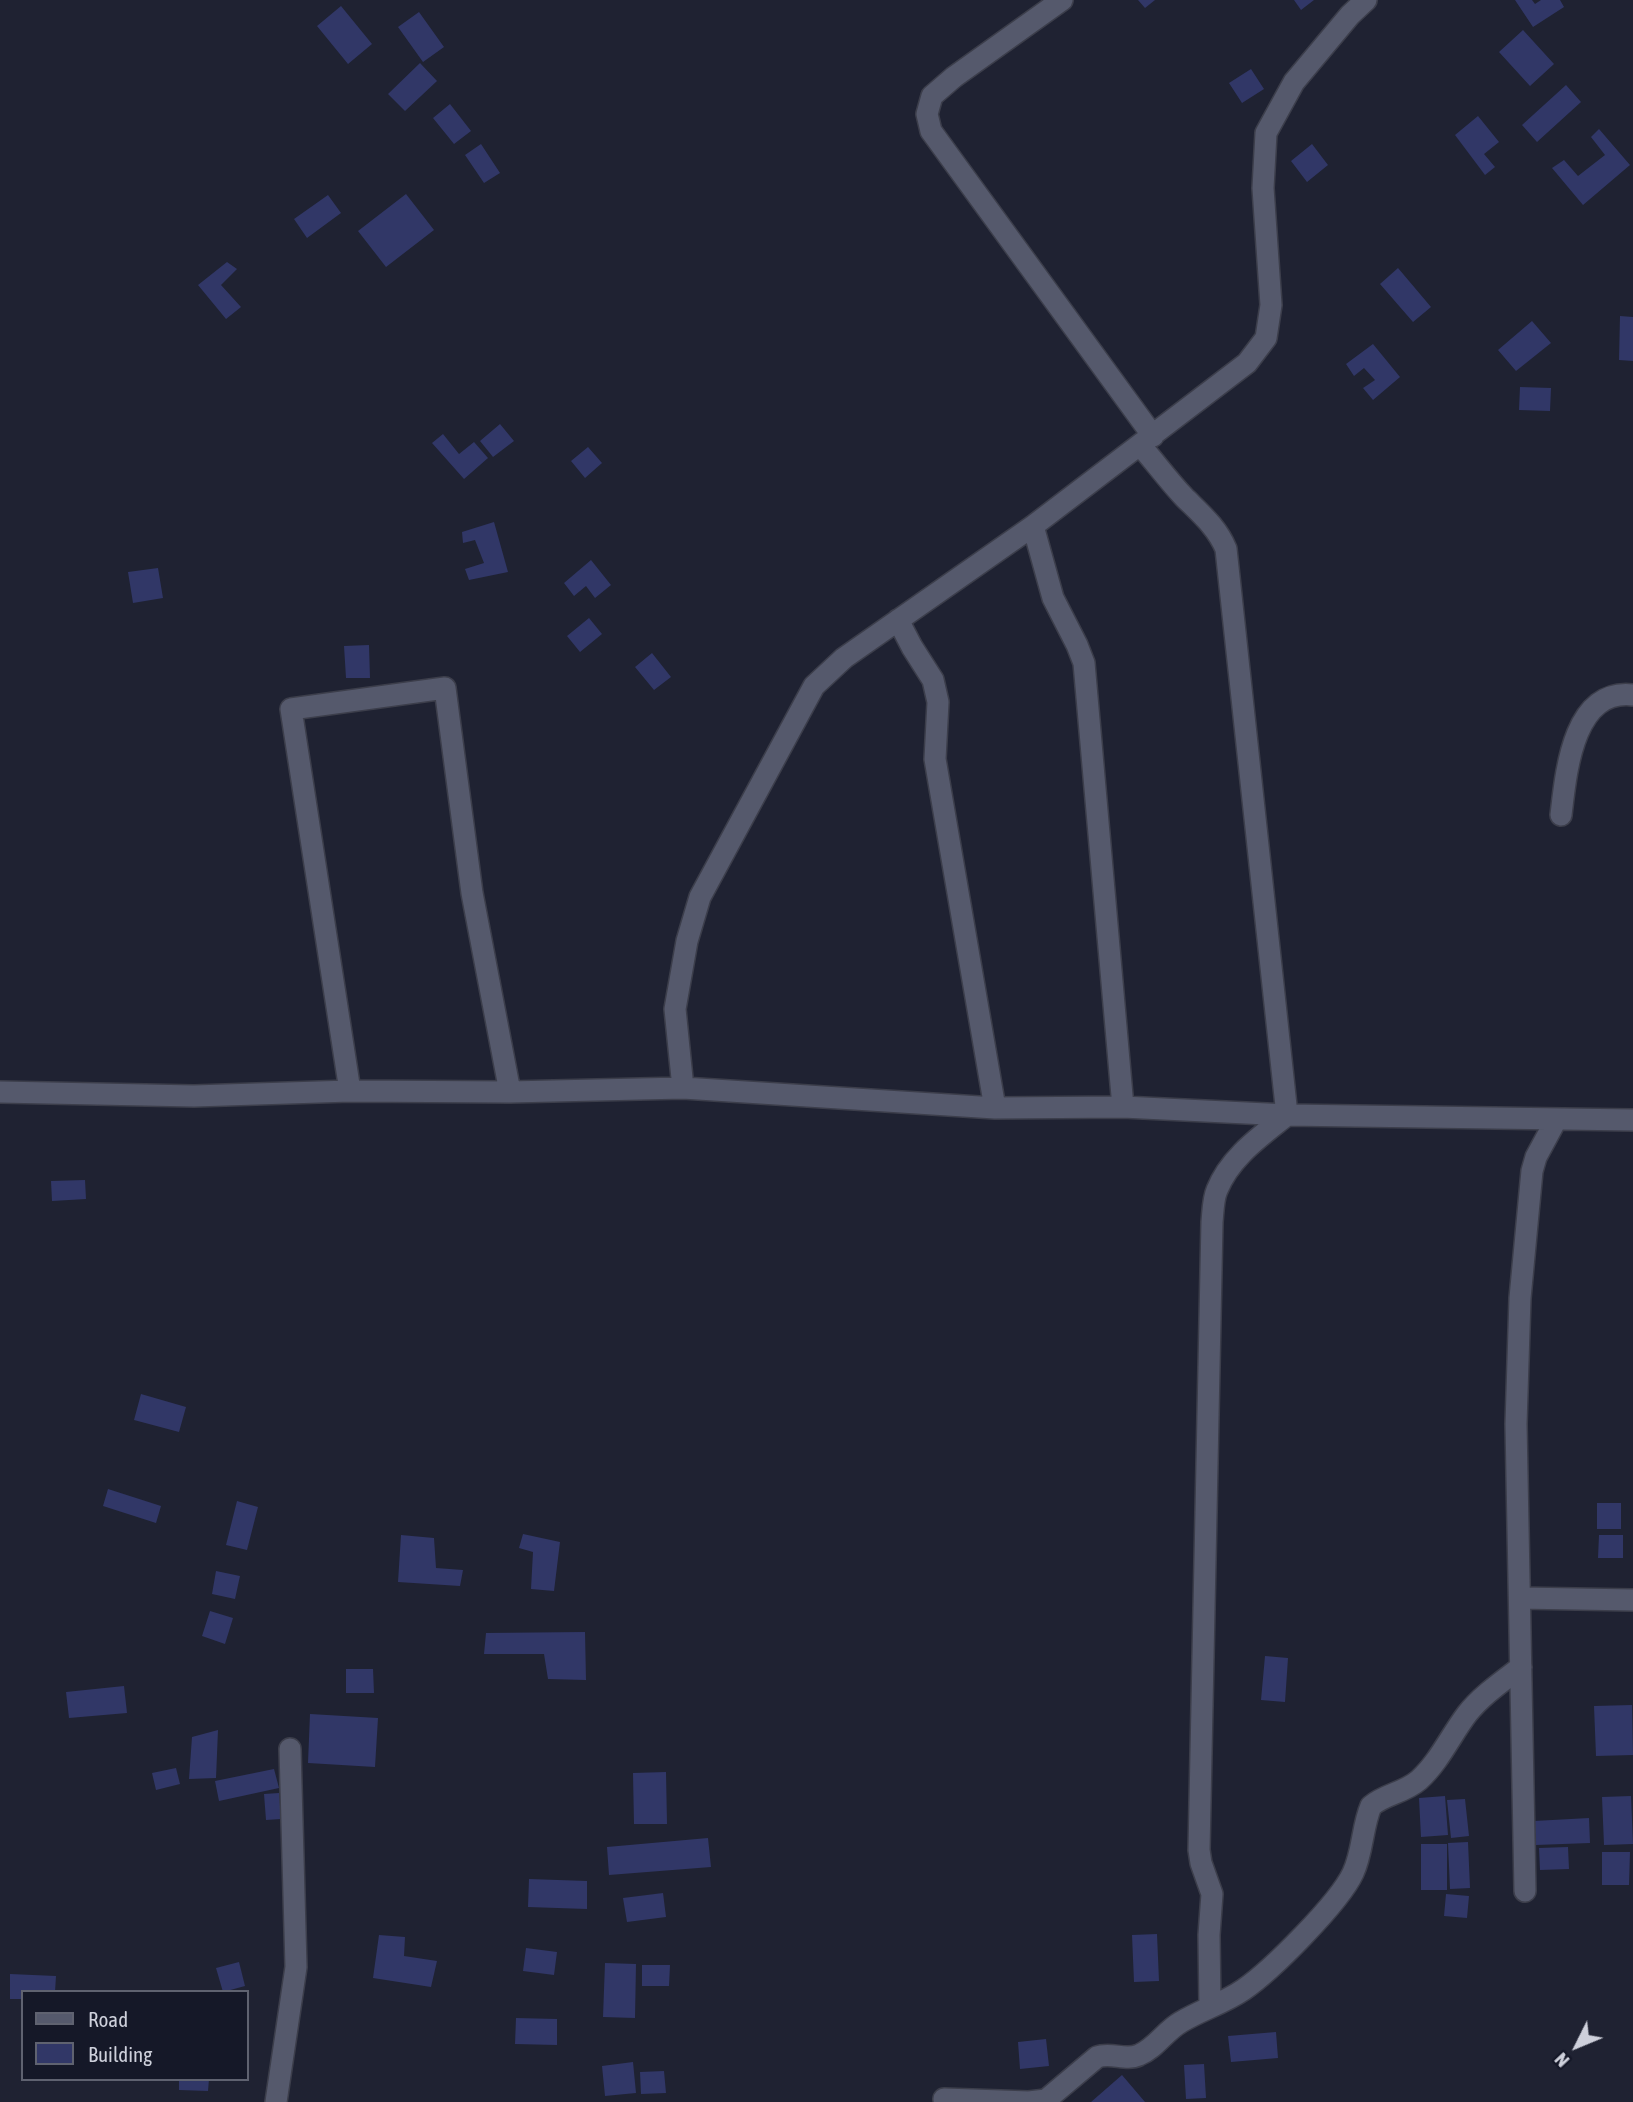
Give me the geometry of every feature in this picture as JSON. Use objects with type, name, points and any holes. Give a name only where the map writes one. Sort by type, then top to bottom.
[{"type":"street","points":[[1062,0],[947,83],[932,96],[927,114],[931,131],[1182,495],[1211,523],[1221,536],[1226,549],[1287,1115]]},
{"type":"street","points":[[682,1088],[675,1009],[687,941],[701,897],[814,686],[845,658],[1033,526],[1247,363],[1266,338],[1271,305],[1263,188],[1266,133],[1294,82],[1350,15],[1366,0]]},
{"type":"street","points":[[1033,526],[1053,598],[1084,663],[1123,1107]]},
{"type":"street","points":[[898,620],[933,680],[938,702],[935,759],[995,1108]]},
{"type":"street","points":[[350,1091],[291,709],[445,688],[472,893],[509,1092]]},
{"type":"street","points":[[1561,815],[1569,758],[1590,711],[1607,697],[1633,695]]},
{"type":"street","points":[[0,1092],[194,1096],[350,1091],[509,1092],[682,1088],[995,1108],[1123,1107],[1287,1115],[1633,1120]]},
{"type":"street","points":[[1210,2007],[1209,1935],[1212,1894],[1199,1850],[1212,1222],[1216,1190],[1233,1164],[1248,1146],[1287,1115]]},
{"type":"street","points":[[1525,1891],[1516,1424],[1520,1298],[1532,1171],[1536,1157],[1556,1120]]},
{"type":"street","points":[[1520,1598],[1633,1600]]},
{"type":"street","points":[[944,2099],[1029,2102],[1046,2100],[1097,2057],[1106,2054],[1137,2056],[1148,2050],[1175,2025],[1242,1990],[1272,1966],[1345,1887],[1353,1873],[1371,1806],[1402,1792],[1417,1781],[1430,1768],[1470,1711],[1521,1667]]},
{"type":"street","points":[[276,2102],[296,1968],[290,1749]]},
{"type":"building","points":[[1138,0],[1155,0],[1145,8]]},
{"type":"building","points":[[1294,0],[1314,0],[1301,10]]},
{"type":"building","points":[[1515,0],[1532,0],[1535,4],[1541,0],[1560,0],[1564,7],[1533,27]]},
{"type":"building","points":[[341,6],[372,44],[348,64],[317,26]]},
{"type":"building","points":[[419,12],[444,47],[423,62],[398,27]]},
{"type":"building","points":[[1523,30],[1554,64],[1530,86],[1499,52]]},
{"type":"building","points":[[420,63],[437,81],[405,111],[388,94]]},
{"type":"building","points":[[1251,69],[1264,89],[1242,103],[1229,83]]},
{"type":"building","points":[[1566,85],[1581,102],[1537,142],[1522,125]]},
{"type":"building","points":[[450,104],[471,131],[454,144],[433,118]]},
{"type":"building","points":[[1478,116],[1499,142],[1484,154],[1495,167],[1485,175],[1455,135]]},
{"type":"building","points":[[1599,129],[1630,165],[1583,205],[1552,168],[1564,160],[1578,176],[1605,155],[1591,137]]},
{"type":"building","points":[[481,144],[500,173],[484,183],[465,155]]},
{"type":"building","points":[[1312,144],[1328,165],[1307,182],[1291,161]]},
{"type":"building","points":[[406,194],[434,230],[386,267],[358,231]]},
{"type":"building","points":[[328,195],[341,213],[307,238],[294,219]]},
{"type":"building","points":[[227,262],[237,269],[221,285],[241,307],[226,319],[198,285]]},
{"type":"building","points":[[1398,268],[1431,307],[1413,322],[1380,284]]},
{"type":"building","points":[[1620,316],[1633,317],[1633,361],[1619,360]]},
{"type":"building","points":[[1532,321],[1551,343],[1516,371],[1498,350]]},
{"type":"building","points":[[1373,344],[1400,377],[1373,400],[1363,388],[1375,380],[1364,368],[1354,376],[1346,364]]},
{"type":"building","points":[[1520,387],[1551,388],[1550,411],[1519,410]]},
{"type":"building","points":[[500,424],[514,441],[493,457],[480,441]]},
{"type":"building","points":[[443,434],[459,454],[474,442],[488,458],[464,479],[432,443]]},
{"type":"building","points":[[588,447],[602,463],[585,478],[571,461]]},
{"type":"building","points":[[494,522],[508,572],[469,580],[465,569],[484,563],[475,540],[463,543],[462,532]]},
{"type":"building","points":[[591,560],[611,585],[595,598],[586,586],[574,596],[564,583]]},
{"type":"building","points":[[158,568],[163,598],[133,603],[128,572]]},
{"type":"building","points":[[589,618],[602,634],[580,652],[567,636]]},
{"type":"building","points":[[369,645],[370,678],[346,678],[344,646]]},
{"type":"building","points":[[652,653],[671,677],[654,690],[635,667]]},
{"type":"building","points":[[85,1180],[86,1199],[52,1201],[51,1181]]},
{"type":"building","points":[[141,1394],[186,1407],[179,1432],[134,1420]]},
{"type":"building","points":[[108,1489],[161,1506],[156,1523],[103,1506]]},
{"type":"building","points":[[237,1501],[258,1507],[247,1550],[226,1545]]},
{"type":"building","points":[[1597,1503],[1621,1503],[1621,1529],[1597,1529]]},
{"type":"building","points":[[523,1534],[560,1542],[554,1591],[531,1589],[533,1552],[519,1548]]},
{"type":"building","points":[[401,1535],[434,1538],[436,1568],[463,1570],[460,1586],[398,1582]]},
{"type":"building","points":[[1599,1535],[1623,1535],[1623,1558],[1598,1558]]},
{"type":"building","points":[[216,1571],[240,1576],[235,1599],[212,1594]]},
{"type":"building","points":[[210,1611],[233,1618],[225,1644],[202,1636]]},
{"type":"building","points":[[585,1632],[586,1680],[548,1679],[544,1654],[484,1654],[486,1633]]},
{"type":"building","points":[[1265,1656],[1288,1658],[1285,1702],[1261,1700]]},
{"type":"building","points":[[346,1669],[373,1669],[374,1693],[346,1693]]},
{"type":"building","points":[[124,1686],[127,1713],[69,1718],[66,1692]]},
{"type":"building","points":[[1632,1705],[1633,1755],[1596,1756],[1594,1706]]},
{"type":"building","points":[[310,1714],[378,1718],[375,1767],[308,1763]]},
{"type":"building","points":[[218,1730],[216,1778],[189,1779],[192,1737]]},
{"type":"building","points":[[176,1768],[180,1784],[156,1790],[152,1773]]},
{"type":"building","points":[[274,1769],[279,1788],[219,1801],[215,1781]]},
{"type":"building","points":[[666,1772],[667,1824],[634,1824],[633,1773]]},
{"type":"building","points":[[279,1793],[281,1819],[266,1820],[264,1794]]},
{"type":"building","points":[[1445,1796],[1448,1835],[1421,1837],[1419,1798]]},
{"type":"building","points":[[1631,1796],[1633,1844],[1604,1845],[1602,1797]]},
{"type":"building","points":[[1465,1799],[1469,1836],[1451,1838],[1447,1800]]},
{"type":"building","points":[[1589,1818],[1590,1843],[1536,1845],[1534,1821]]},
{"type":"building","points":[[708,1838],[711,1867],[609,1875],[607,1847]]},
{"type":"building","points":[[1468,1842],[1470,1888],[1450,1889],[1448,1843]]},
{"type":"building","points":[[1421,1844],[1447,1844],[1447,1890],[1421,1890]]},
{"type":"building","points":[[1568,1847],[1569,1869],[1540,1870],[1539,1848]]},
{"type":"building","points":[[1602,1852],[1630,1852],[1629,1885],[1602,1885]]},
{"type":"building","points":[[529,1879],[587,1881],[587,1909],[528,1907]]},
{"type":"building","points":[[663,1893],[666,1917],[627,1922],[623,1898]]},
{"type":"building","points":[[1446,1894],[1469,1896],[1467,1918],[1444,1916]]},
{"type":"building","points":[[1157,1934],[1159,1981],[1134,1982],[1132,1935]]},
{"type":"building","points":[[379,1935],[405,1937],[404,1956],[437,1961],[431,1987],[373,1978]]},
{"type":"building","points":[[526,1948],[557,1952],[554,1975],[523,1971]]},
{"type":"building","points":[[239,1962],[245,1986],[222,1990],[216,1968]]},
{"type":"building","points":[[605,1963],[636,1964],[635,2018],[603,2017]]},
{"type":"building","points":[[642,1965],[670,1965],[669,1986],[642,1986]]},
{"type":"building","points":[[10,1974],[56,1976],[55,1990],[21,1990],[21,1999],[10,1999]]},
{"type":"building","points":[[516,2018],[557,2019],[557,2045],[515,2044]]},
{"type":"building","points":[[1276,2032],[1278,2058],[1231,2062],[1228,2036]]},
{"type":"building","points":[[1046,2039],[1049,2066],[1020,2069],[1018,2042]]},
{"type":"building","points":[[633,2062],[636,2093],[605,2096],[602,2066]]},
{"type":"building","points":[[1204,2064],[1206,2098],[1186,2099],[1184,2065]]},
{"type":"building","points":[[664,2071],[666,2093],[641,2094],[640,2072]]},
{"type":"building","points":[[1122,2075],[1145,2102],[1091,2102]]},
{"type":"building","points":[[179,2081],[209,2081],[208,2091],[179,2090]]}]
